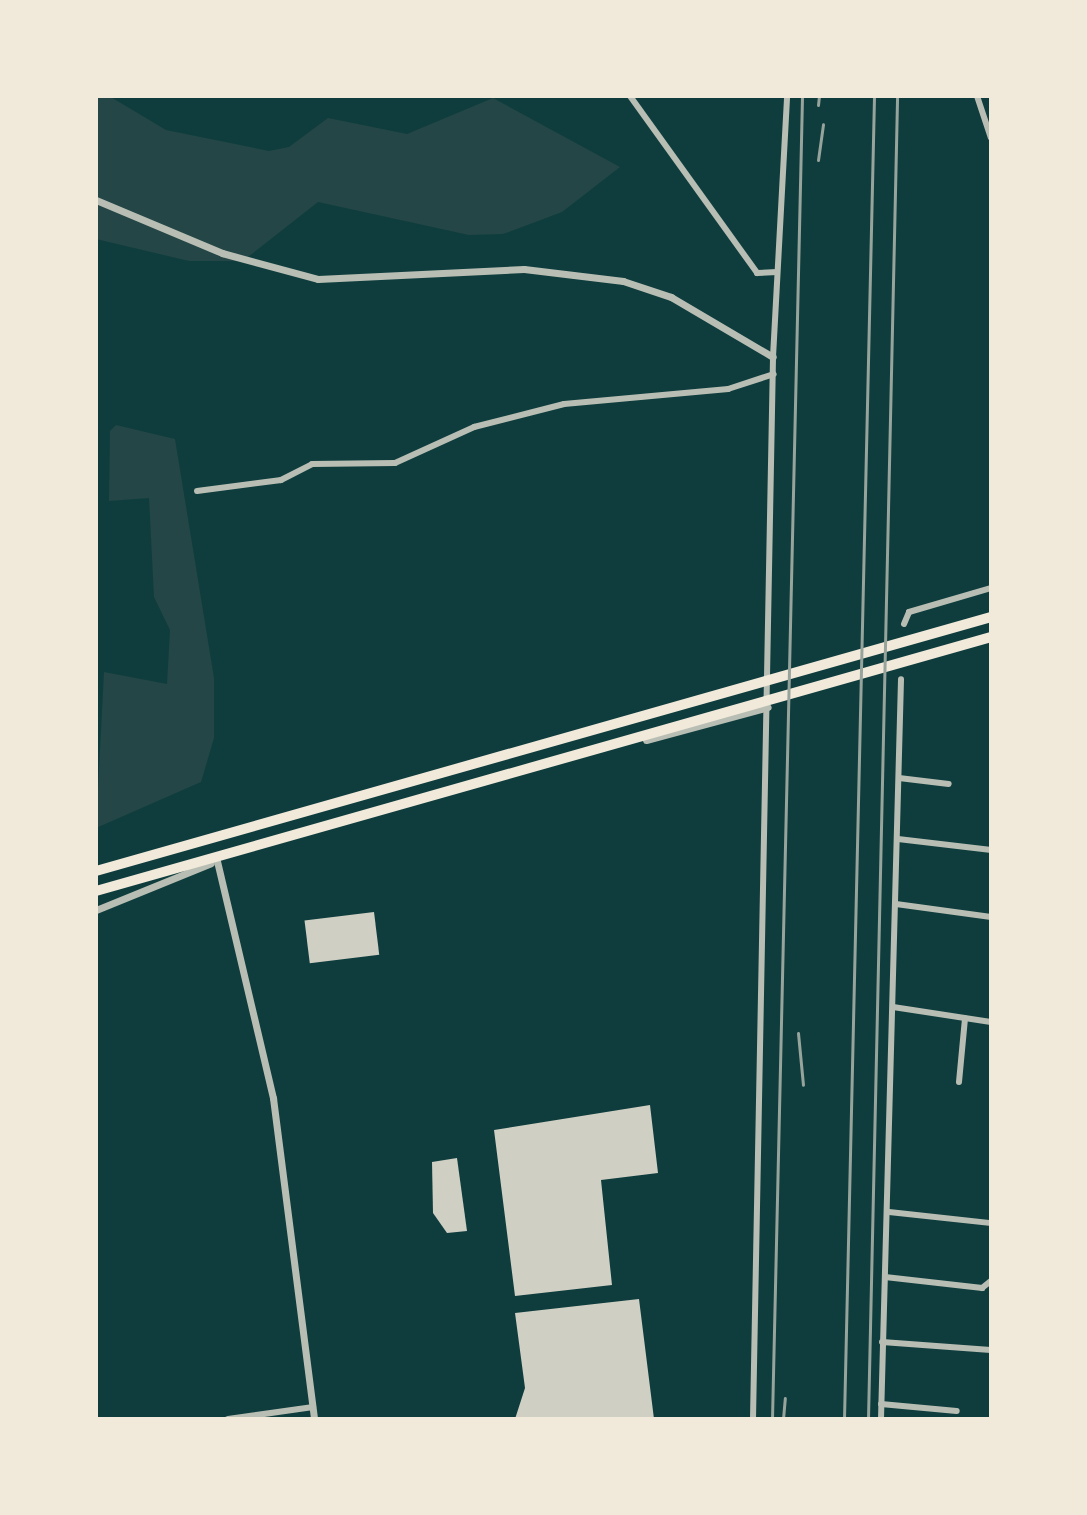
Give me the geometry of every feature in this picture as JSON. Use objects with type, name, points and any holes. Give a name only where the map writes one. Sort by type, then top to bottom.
[{"type":"highway","points":[[96,871],[991,617]]},
{"type":"highway","points":[[96,891],[991,637]]},
{"type":"street","points":[[630,96],[757,273],[777,272]]},
{"type":"street","points":[[753,1419],[773,357],[787,96]]},
{"type":"street","points":[[977,96],[991,136]]},
{"type":"street","points":[[96,200],[222,253],[318,279],[524,269],[623,281],[671,297],[773,357]]},
{"type":"street","points":[[197,491],[281,480],[312,464],[395,463],[474,427],[564,404],[728,389],[774,374]]},
{"type":"street","points":[[904,624],[909,612],[991,588]]},
{"type":"street","points":[[881,1419],[889,1212],[901,679]]},
{"type":"street","points":[[96,910],[217,861],[768,707]]},
{"type":"street","points":[[899,778],[949,784]]},
{"type":"street","points":[[898,839],[991,850]]},
{"type":"street","points":[[217,861],[273,1098],[314,1419]]},
{"type":"street","points":[[896,904],[991,917]]},
{"type":"street","points":[[893,1007],[991,1022]]},
{"type":"street","points":[[959,1082],[965,1018]]},
{"type":"street","points":[[889,1212],[991,1223]]},
{"type":"street","points":[[885,1277],[982,1288],[991,1281]]},
{"type":"street","points":[[882,1342],[991,1350]]},
{"type":"street","points":[[881,1404],[957,1411]]},
{"type":"street","points":[[228,1419],[313,1407]]},
{"type":"shaded area","points":[[96,96],[109,96],[166,130],[269,151],[289,147],[328,118],[407,134],[493,98],[620,167],[562,212],[503,234],[469,235],[318,202],[243,261],[189,261],[96,239]]},
{"type":"shaded area","points":[[116,425],[175,439],[214,678],[214,738],[201,782],[96,828],[104,672],[167,684],[170,630],[154,597],[149,498],[109,501],[110,431]]},
{"type":"building","points":[[374,912],[379,955],[310,963],[305,921]]},
{"type":"building","points":[[650,1105],[658,1173],[601,1180],[612,1285],[515,1296],[494,1130]]},
{"type":"building","points":[[457,1158],[467,1231],[447,1233],[433,1213],[432,1162]]},
{"type":"building","points":[[639,1299],[654,1419],[515,1419],[525,1388],[515,1313]]},
{"type":"railway","points":[[772,1419],[802,96]]},
{"type":"railway","points":[[818,105],[819,96]]},
{"type":"railway","points":[[844,1419],[874,96]]},
{"type":"railway","points":[[868,1419],[897,96]]},
{"type":"railway","points":[[818,160],[823,124]]},
{"type":"railway","points":[[798,1033],[803,1085]]},
{"type":"railway","points":[[783,1419],[785,1398]]}]
